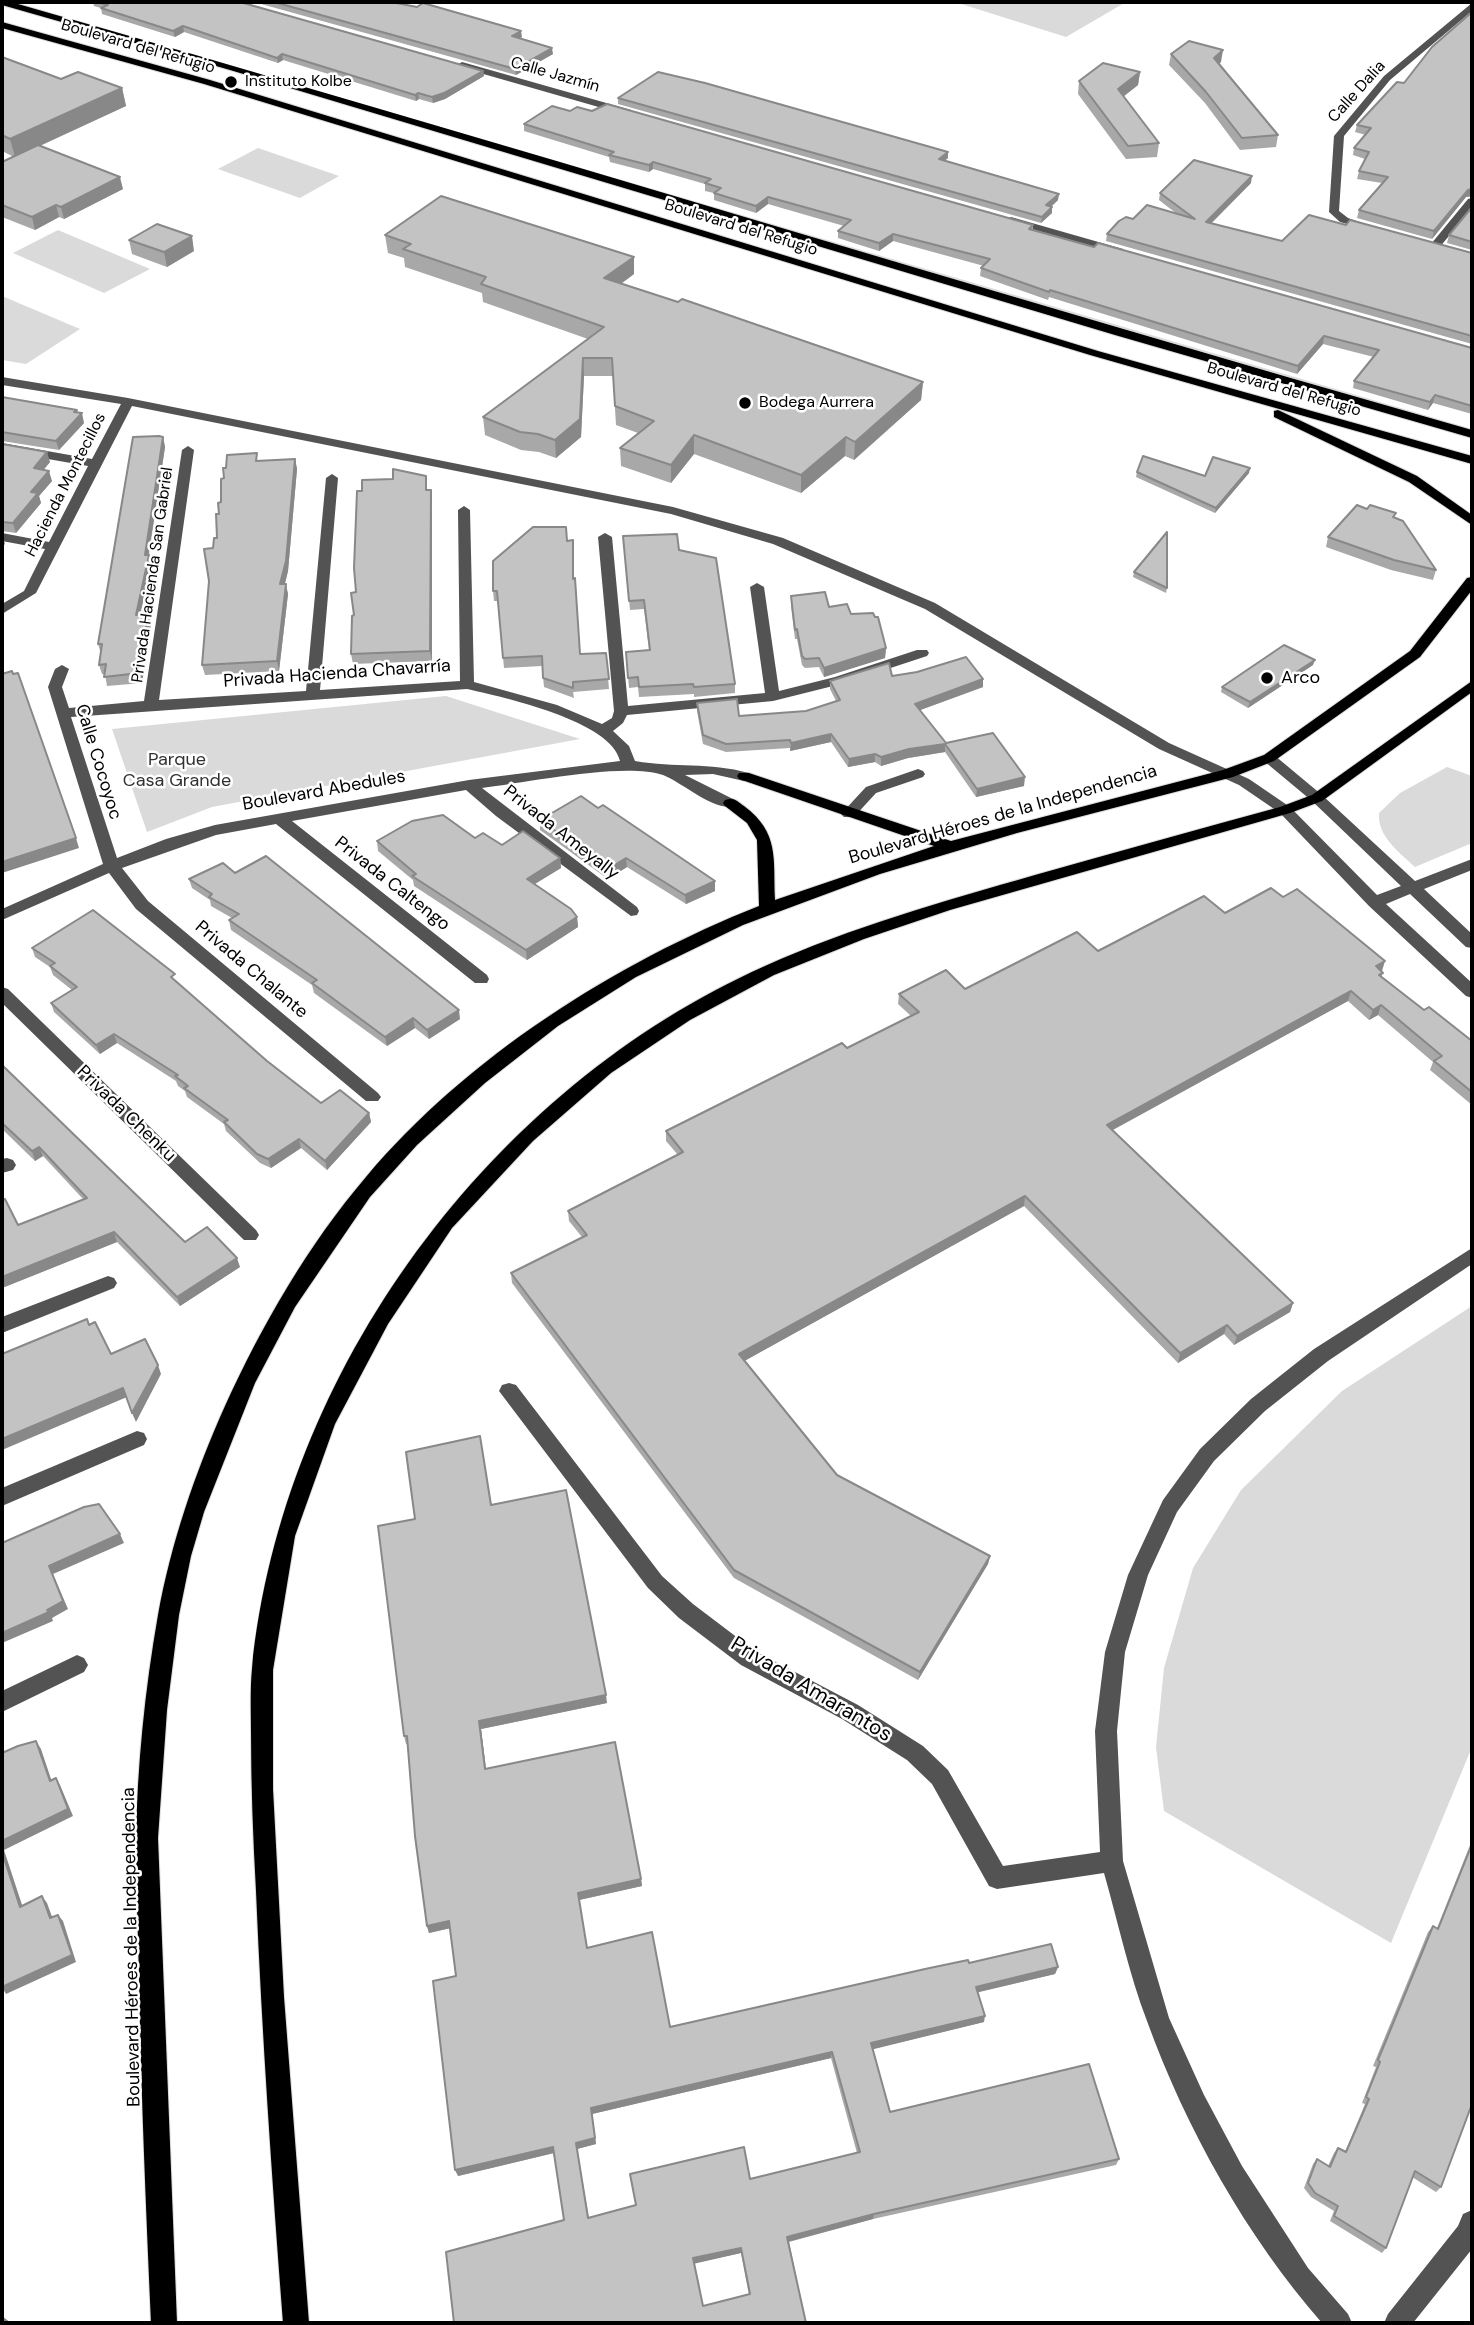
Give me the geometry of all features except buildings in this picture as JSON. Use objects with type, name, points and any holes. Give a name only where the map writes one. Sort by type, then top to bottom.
[{"type":"main road","name":"Boulevard del Refugio","points":[[8,6],[233,68],[1119,333],[1472,434]]},
{"type":"main road","name":"Boulevard del Refugio","points":[[2,25],[207,82],[1094,353],[1472,460]]},
{"type":"main road","points":[[1240,394],[1413,478],[1472,521]]},
{"type":"main road","name":"Boulevard Héroes de la Independencia","points":[[164,2323],[151,2018],[148,1809],[164,1650],[180,1559],[210,1470],[247,1375],[311,1263],[377,1176],[488,1069],[583,1001],[669,952],[767,908],[952,847],[1228,774],[1269,758],[1415,654],[1472,581]]},
{"type":"main road","points":[[296,2323],[272,1997],[262,1789],[262,1670],[285,1536],[326,1423],[381,1319],[446,1223],[527,1136],[605,1069],[684,1016],[768,971],[858,934],[1285,810],[1317,798],[1472,685]]},
{"type":"main road","points":[[744,776],[952,847]]},
{"type":"main road","points":[[730,803],[753,820],[765,840],[767,908]]},
{"type":"street","name":"Calle Dalia","points":[[1383,231],[1344,220],[1334,212],[1339,136],[1387,78],[1472,6]]},
{"type":"street","name":"Calle Jazmín","points":[[451,62],[639,116]]},
{"type":"street","points":[[1435,246],[1472,201]]},
{"type":"street","points":[[1002,218],[1136,256]]},
{"type":"street","points":[[1422,242],[1447,249]]},
{"type":"street","points":[[2,381],[128,402],[673,511],[778,541],[930,607],[1164,746],[1244,782],[1285,810],[1375,902],[1472,992]]},
{"type":"street","name":"Hacienda Montecillos","points":[[2,610],[29,593],[128,402]]},
{"type":"street","points":[[2,447],[97,464]]},
{"type":"street","name":"Privada Hacienda San Gabriel","points":[[151,705],[188,450]]},
{"type":"street","points":[[313,694],[332,478]]},
{"type":"street","points":[[464,510],[467,685]]},
{"type":"street","points":[[2,537],[55,547]]},
{"type":"street","points":[[604,730],[618,720],[621,711],[605,537]]},
{"type":"street","points":[[757,587],[773,697]]},
{"type":"street","points":[[621,711],[773,697],[840,680],[922,653]]},
{"type":"street","name":"Calle Cocoyoc","points":[[62,669],[55,687],[99,832],[113,866]]},
{"type":"street","name":"Privada Hacienda Chavarría","points":[[63,713],[467,685],[534,702],[604,730],[623,747],[628,765]]},
{"type":"street","points":[[1269,758],[1317,798],[1472,943]]},
{"type":"street","name":"Boulevard Abedules","points":[[2,915],[113,866],[171,843],[215,830],[469,785],[628,765],[667,771],[713,769],[744,776]]},
{"type":"street","name":"Boulevard Abedules","points":[[667,771],[702,792],[730,803]]},
{"type":"street","points":[[849,814],[871,790],[918,774]]},
{"type":"street","name":"Privada Ameyally","points":[[469,785],[501,813],[631,911]]},
{"type":"street","name":"Privada Caltengo","points":[[279,819],[481,979]]},
{"type":"street","points":[[1375,902],[1472,864]]},
{"type":"street","name":"Privada Chalante","points":[[113,866],[142,905],[372,1097]]},
{"type":"street","name":"Privada Chenku","points":[[2,993],[250,1234]]},
{"type":"street","points":[[1339,2323],[1299,2277],[1233,2175],[1195,2104],[1158,2020],[1112,1861],[1107,1731],[1115,1652],[1138,1574],[1170,1506],[1207,1455],[1258,1405],[1321,1355],[1472,1255]]},
{"type":"street","points":[[2,1325],[108,1283]]},
{"type":"street","name":"Privada Amarantos","points":[[509,1391],[655,1582],[686,1611],[748,1658],[850,1712],[915,1753],[940,1777],[997,1878],[1112,1861]]},
{"type":"street","points":[[2,1497],[138,1439]]},
{"type":"street","points":[[2,1702],[77,1665]]},
{"type":"street","points":[[1397,2323],[1471,2231]]},
{"type":"green space","points":[[955,2],[1126,2],[1066,37]]},
{"type":"green space","points":[[258,148],[339,176],[300,198],[218,169]]},
{"type":"green space","points":[[58,230],[150,269],[104,293],[13,253]]},
{"type":"green space","points":[[2,296],[80,329],[26,364],[2,360]]},
{"type":"green space","name":"Parque Casa Grande","points":[[446,696],[580,739],[212,807],[147,832],[112,729]]},
{"type":"green space","points":[[1447,767],[1472,776],[1472,843],[1415,867],[1385,836],[1379,813],[1400,793]]},
{"type":"green space","points":[[1472,1306],[1472,1747],[1391,1943],[1164,1811],[1156,1747],[1164,1668],[1193,1568],[1241,1490],[1342,1391]]},
{"type":"place","name":"Instituto Kolbe","points":[[231,82]]},
{"type":"place","name":"Bodega Aurrera","points":[[745,403]]},
{"type":"place","name":"Arco","points":[[1267,678]]}]
